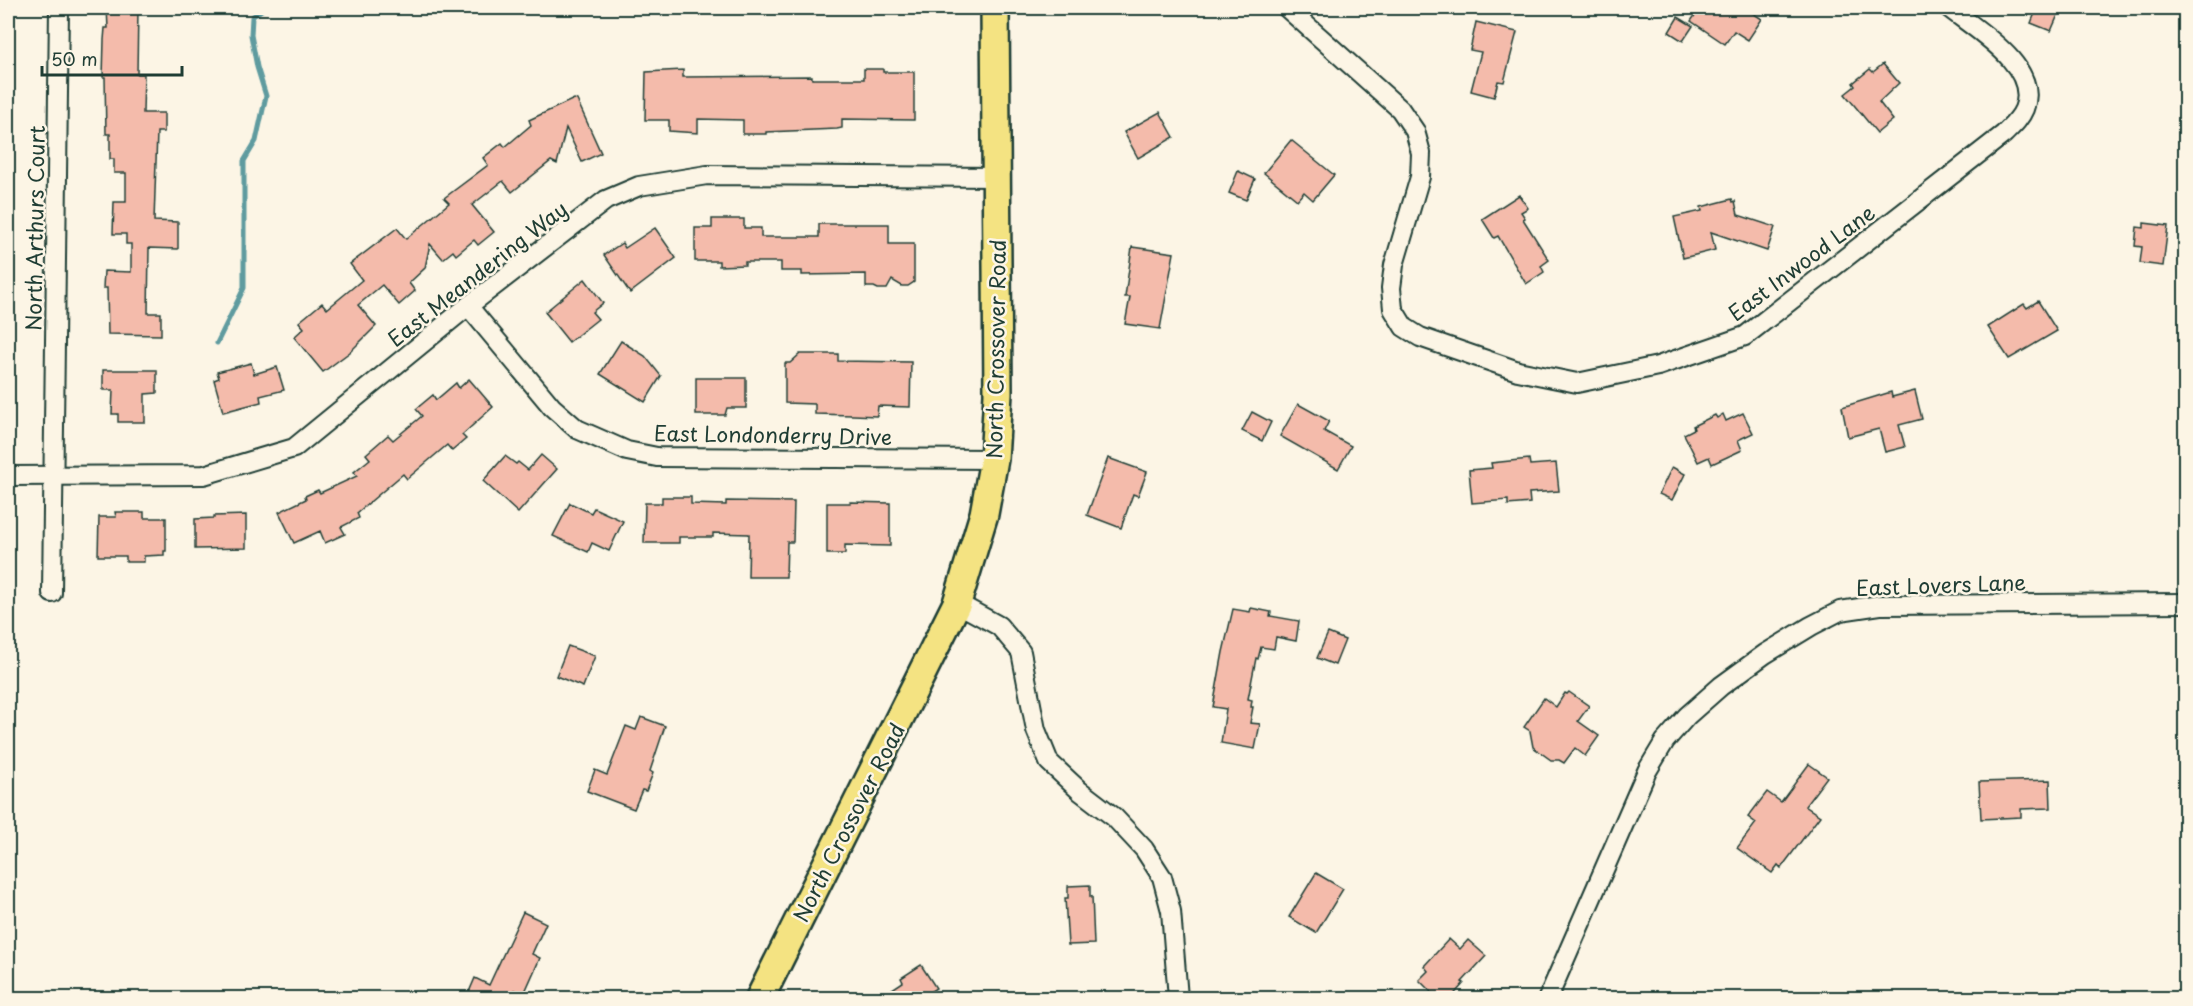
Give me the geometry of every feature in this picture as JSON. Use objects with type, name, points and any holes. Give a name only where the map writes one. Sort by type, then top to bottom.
[{"type":"main road","name":"North Crossover Road","points":[[760,999],[957,603],[984,514],[994,459],[998,394],[995,8]]},
{"type":"street","name":"North Arthurs Court","points":[[52,594],[59,8]]},
{"type":"street","name":"East Inwood Lane","points":[[1287,8],[1400,109],[1415,131],[1421,153],[1420,177],[1394,265],[1391,288],[1393,309],[1404,327],[1420,337],[1518,371],[1577,383],[1658,366],[1745,336],[2004,134],[2017,121],[2025,107],[2027,92],[2020,71],[2012,58],[1949,8]]},
{"type":"street","name":"East Meandering Way","points":[[8,476],[204,475],[294,448],[468,306],[606,200],[639,186],[707,174],[998,177]]},
{"type":"street","name":"East Londonderry Drive","points":[[468,306],[552,407],[577,429],[627,451],[657,457],[994,459]]},
{"type":"street","points":[[957,603],[999,626],[1021,652],[1036,730],[1049,762],[1080,791],[1114,817],[1144,849],[1162,877],[1171,911],[1178,999]]},
{"type":"street","name":"East Lovers Lane","points":[[1548,999],[1647,771],[1665,741],[1687,716],[1721,686],[1765,654],[1810,626],[1840,611],[1880,605],[2186,603]]},
{"type":"building","points":[[107,8],[138,8],[137,74],[144,74],[143,113],[164,113],[164,132],[157,132],[154,221],[178,222],[178,249],[149,248],[148,313],[161,313],[161,335],[108,334],[107,288],[103,288],[104,271],[131,272],[131,244],[126,244],[126,234],[113,234],[114,202],[126,202],[126,173],[114,173],[114,159],[110,159],[110,134],[106,134],[105,77],[103,77],[105,28],[108,28]]},
{"type":"building","points":[[1700,8],[1745,8],[1762,19],[1748,40],[1734,31],[1725,44],[1691,21]]},
{"type":"building","points":[[2037,8],[2061,8],[2051,31],[2031,23]]},
{"type":"building","points":[[1678,17],[1693,26],[1683,41],[1669,32]]},
{"type":"building","points":[[1476,22],[1517,32],[1504,82],[1498,81],[1494,97],[1471,91],[1481,52],[1470,50]]},
{"type":"building","points":[[1883,64],[1899,83],[1879,102],[1893,120],[1877,133],[1845,94],[1855,86],[1853,83],[1870,69],[1873,72]]},
{"type":"building","points":[[864,69],[883,69],[883,72],[914,72],[914,120],[842,119],[842,128],[837,129],[743,134],[743,120],[698,119],[698,133],[669,131],[669,120],[645,120],[646,72],[683,70],[683,77],[812,76],[812,79],[864,79]]},
{"type":"building","points":[[574,99],[577,100],[601,153],[582,162],[566,128],[557,164],[551,161],[512,192],[503,181],[472,205],[494,232],[478,245],[474,240],[456,255],[453,251],[443,259],[430,244],[425,268],[409,283],[415,291],[399,305],[382,285],[358,305],[376,326],[350,352],[323,372],[294,337],[304,328],[299,322],[322,303],[327,309],[362,280],[350,264],[397,228],[406,239],[449,203],[444,198],[488,165],[483,158],[502,143],[505,147],[531,125],[529,120]]},
{"type":"building","points":[[1160,112],[1174,137],[1138,158],[1124,132]]},
{"type":"building","points":[[1291,140],[1334,175],[1313,200],[1304,192],[1297,200],[1264,173]]},
{"type":"building","points":[[1238,171],[1255,179],[1246,200],[1229,193]]},
{"type":"building","points":[[1519,195],[1528,208],[1521,212],[1525,218],[1523,219],[1549,260],[1541,266],[1544,272],[1526,284],[1498,236],[1494,238],[1482,219]]},
{"type":"building","points":[[1732,199],[1733,202],[1735,201],[1738,215],[1775,227],[1767,251],[1711,232],[1715,250],[1683,258],[1674,217],[1702,211],[1701,207]]},
{"type":"building","points":[[712,219],[744,219],[744,228],[761,228],[761,237],[819,237],[819,224],[889,224],[889,244],[914,244],[914,282],[908,286],[902,286],[892,280],[887,289],[878,289],[866,287],[866,274],[802,275],[802,271],[781,271],[781,262],[745,262],[745,265],[719,266],[719,261],[695,261],[695,228],[712,228]]},
{"type":"building","points":[[2144,223],[2168,226],[2163,266],[2140,263],[2142,247],[2135,246],[2137,227],[2144,228]]},
{"type":"building","points":[[655,228],[676,258],[630,293],[604,255],[622,243],[625,248]]},
{"type":"building","points":[[1132,247],[1174,253],[1160,329],[1125,324],[1130,297],[1125,297]]},
{"type":"building","points":[[585,279],[603,303],[592,312],[598,319],[569,342],[545,312]]},
{"type":"building","points":[[2038,301],[2057,331],[2009,359],[1988,327],[2024,304],[2027,308]]},
{"type":"building","points":[[621,341],[645,356],[661,376],[645,402],[600,374]]},
{"type":"building","points":[[800,354],[838,354],[838,361],[911,362],[910,407],[878,406],[877,416],[815,414],[815,404],[785,403],[785,363],[790,363]]},
{"type":"building","points":[[251,363],[254,374],[277,367],[284,390],[260,396],[261,402],[223,412],[214,380],[219,378],[217,372]]},
{"type":"building","points":[[103,370],[157,370],[157,393],[145,394],[145,422],[118,422],[118,414],[112,414],[113,390],[103,390]]},
{"type":"building","points":[[696,378],[746,378],[746,408],[727,408],[725,415],[696,415]]},
{"type":"building","points":[[469,379],[493,407],[462,435],[466,439],[452,451],[447,445],[407,479],[403,474],[357,513],[359,518],[341,527],[345,534],[325,543],[320,531],[294,543],[279,512],[306,499],[305,496],[318,490],[320,493],[357,476],[354,472],[370,459],[366,454],[388,435],[393,440],[422,416],[416,409],[433,395],[436,400],[456,383],[459,388]]},
{"type":"building","points":[[1915,391],[1922,419],[1899,425],[1905,447],[1885,452],[1879,429],[1848,437],[1842,407],[1891,392],[1892,397]]},
{"type":"building","points":[[1298,404],[1329,421],[1324,431],[1351,446],[1338,469],[1280,436]]},
{"type":"building","points":[[1252,412],[1271,422],[1262,441],[1242,431]]},
{"type":"building","points":[[1743,413],[1753,433],[1738,440],[1742,450],[1712,464],[1709,457],[1698,462],[1684,434],[1694,429],[1693,426],[1715,415],[1717,418],[1723,414],[1726,421]]},
{"type":"building","points":[[541,455],[557,469],[518,513],[483,481],[505,456],[528,470]]},
{"type":"building","points":[[1108,458],[1147,472],[1138,496],[1133,494],[1121,528],[1087,515]]},
{"type":"building","points":[[1529,459],[1530,465],[1556,463],[1559,491],[1529,493],[1530,503],[1508,505],[1508,500],[1472,503],[1469,470],[1492,468],[1491,463]]},
{"type":"building","points":[[1672,467],[1685,474],[1672,500],[1659,494]]},
{"type":"building","points":[[662,497],[691,497],[691,504],[726,505],[726,501],[794,502],[793,542],[787,542],[786,577],[748,577],[749,534],[713,533],[713,537],[679,537],[679,543],[644,543],[645,503],[662,503]]},
{"type":"building","points":[[570,503],[591,513],[594,508],[623,521],[609,551],[592,543],[588,552],[553,536]]},
{"type":"building","points":[[827,503],[890,503],[890,546],[845,545],[845,554],[827,554]]},
{"type":"building","points":[[115,512],[144,512],[144,518],[166,518],[164,555],[144,556],[144,562],[126,562],[126,556],[98,556],[99,517],[116,517]]},
{"type":"building","points":[[246,515],[246,548],[195,549],[195,519]]},
{"type":"building","points":[[1251,608],[1271,612],[1270,616],[1299,621],[1296,641],[1276,637],[1274,649],[1261,647],[1258,659],[1256,658],[1248,699],[1252,700],[1251,707],[1253,707],[1250,723],[1260,724],[1255,749],[1221,743],[1226,709],[1213,707],[1233,609],[1250,612]]},
{"type":"building","points":[[1328,633],[1345,640],[1335,665],[1317,658]]},
{"type":"building","points":[[568,646],[595,656],[583,687],[556,676]]},
{"type":"building","points":[[1569,692],[1589,706],[1578,721],[1599,736],[1585,756],[1575,748],[1564,763],[1551,760],[1533,747],[1530,731],[1524,727],[1544,698],[1556,707],[1565,693]]},
{"type":"building","points":[[641,717],[665,726],[650,771],[653,773],[646,791],[642,790],[634,809],[587,791],[595,770],[607,775],[626,726],[636,730]]},
{"type":"building","points":[[1809,764],[1827,777],[1805,806],[1820,816],[1781,868],[1778,865],[1772,873],[1737,848],[1756,823],[1748,817],[1767,792],[1781,802]]},
{"type":"building","points":[[2050,780],[2051,808],[2021,809],[2021,817],[1981,819],[1979,782]]},
{"type":"building","points":[[1316,873],[1343,889],[1316,933],[1289,917]]},
{"type":"building","points":[[1090,885],[1094,944],[1068,945],[1065,898],[1068,898],[1068,886]]},
{"type":"building","points":[[523,912],[546,923],[532,954],[540,958],[524,994],[515,990],[513,995],[521,999],[466,999],[475,978],[489,985]]},
{"type":"building","points":[[1449,939],[1460,949],[1468,940],[1486,956],[1450,999],[1438,999],[1419,980],[1428,971],[1424,966]]},
{"type":"building","points":[[921,965],[936,988],[919,999],[877,999],[903,982],[901,978]]},
{"type":"waterway","points":[[217,343],[244,288],[244,161],[256,141],[266,96],[257,67],[251,35],[252,17],[264,8]]}]
